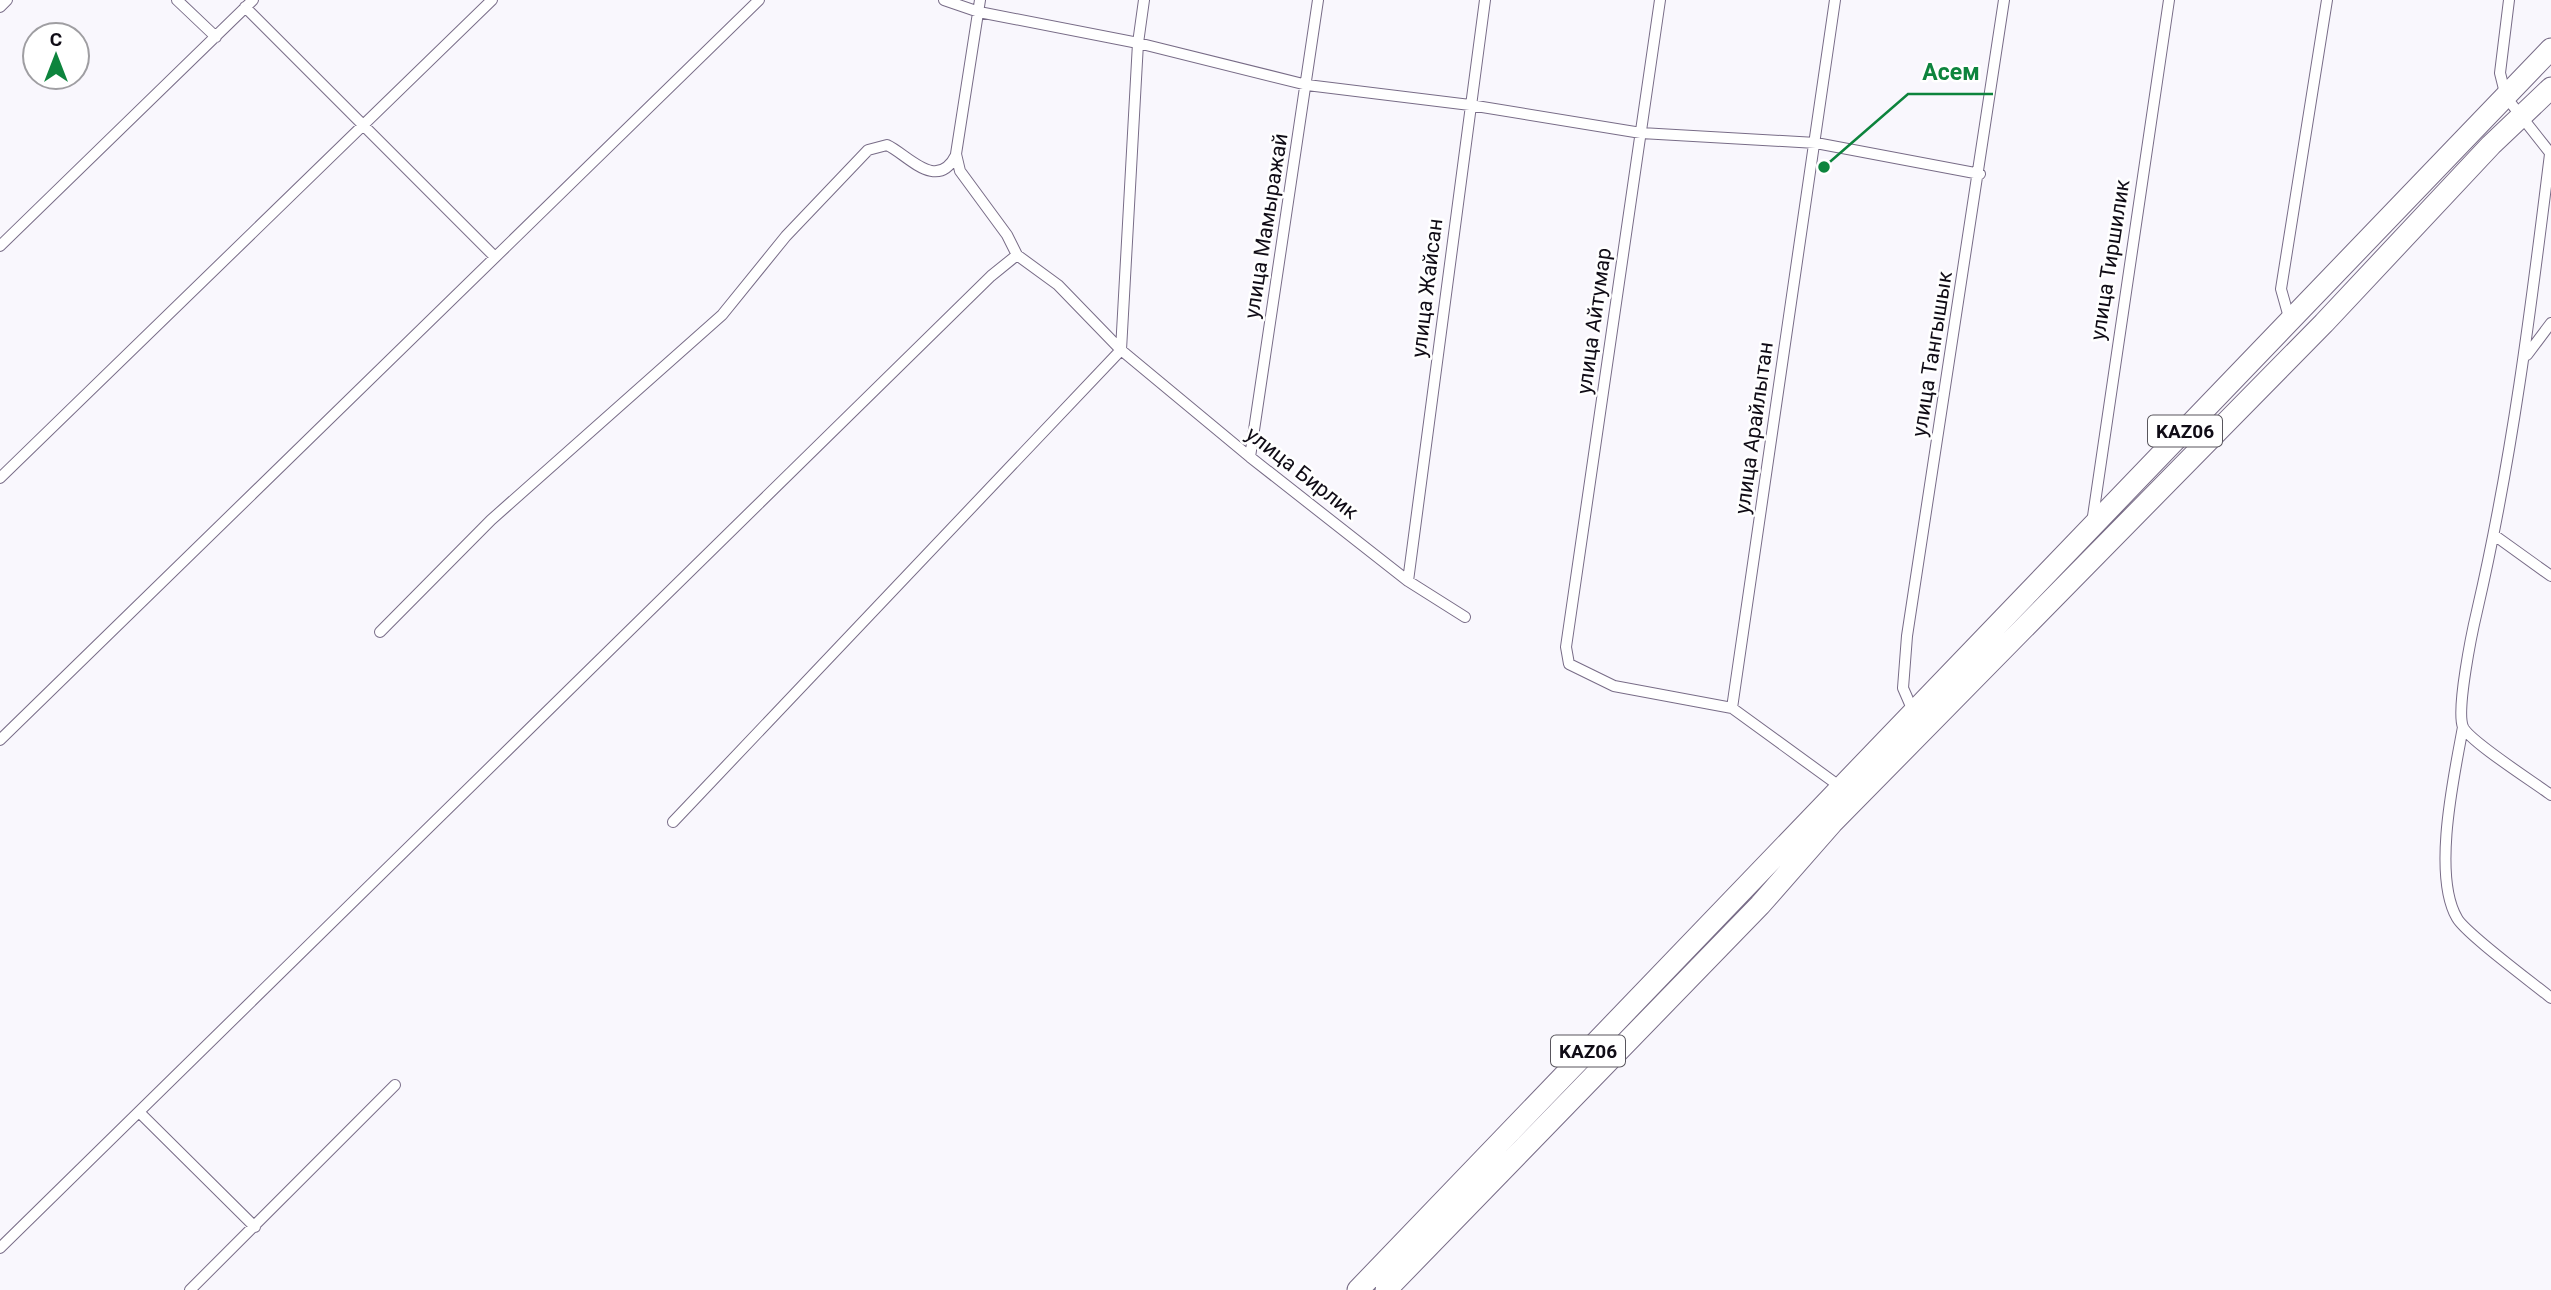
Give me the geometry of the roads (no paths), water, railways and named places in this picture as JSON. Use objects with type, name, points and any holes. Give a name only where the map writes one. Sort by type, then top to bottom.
[{"type":"highway","name":"KАZ06","points":[[1358,1290],[1738,897],[1839,787],[2551,50]]},
{"type":"highway","name":"KАZ06","points":[[1386,1290],[1760,905],[1857,799],[2324,323],[2491,145],[2551,88]]},
{"type":"highway","points":[[1403,1290],[1409,1266]]},
{"type":"street","points":[[0,7],[7,0]]},
{"type":"street","points":[[177,0],[216,37]]},
{"type":"street","points":[[0,478],[492,0]]},
{"type":"street","points":[[0,740],[759,0]]},
{"type":"street","points":[[944,0],[979,6],[1307,85],[1470,105],[1641,133],[1816,143],[1980,174]]},
{"type":"street","points":[[673,822],[1121,350],[1138,44],[1144,0]]},
{"type":"street","name":"улица Мамыражай","points":[[1250,457],[1318,0]]},
{"type":"street","name":"улица Жайсан","points":[[1408,581],[1485,0]]},
{"type":"street","name":"улица Айтумар","points":[[1660,0],[1566,647],[1569,664],[1614,686],[1732,708]]},
{"type":"street","name":"улица Арайлытан","points":[[1732,708],[1835,0]]},
{"type":"street","name":"улица Тангышык","points":[[1913,712],[1903,688],[1907,636],[1980,174],[2004,0]]},
{"type":"street","name":"улица Тиршилик","points":[[2092,527],[2092,505],[2169,0]]},
{"type":"street","points":[[2290,322],[2281,289],[2327,0]]},
{"type":"street","points":[[2509,0],[2500,73],[2506,97],[2550,154],[2525,358],[2494,535],[2472,632],[2462,709],[2463,727],[2449,812],[2445,888],[2457,920],[2551,998]]},
{"type":"street","points":[[0,246],[249,4],[362,126],[495,257]]},
{"type":"street","points":[[380,632],[491,520],[722,315],[786,236],[868,150],[887,145],[921,168],[941,170],[951,165],[956,154],[979,6]]},
{"type":"street","points":[[0,1248],[990,276],[1017,255],[1007,235],[960,172],[956,154]]},
{"type":"street","name":"улица Бирлик","points":[[1017,255],[1058,285],[1121,350],[1250,457],[1408,581],[1465,617]]},
{"type":"street","points":[[2525,358],[2551,323]]},
{"type":"street","points":[[2494,535],[2551,576]]},
{"type":"street","points":[[1732,708],[1857,799]]},
{"type":"street","points":[[2463,727],[2475,740],[2551,795]]},
{"type":"street","points":[[190,1290],[395,1085]]},
{"type":"street","points":[[139,1112],[255,1227]]},
{"type":"place","name":"Асем","points":[[1824,167]]}]
